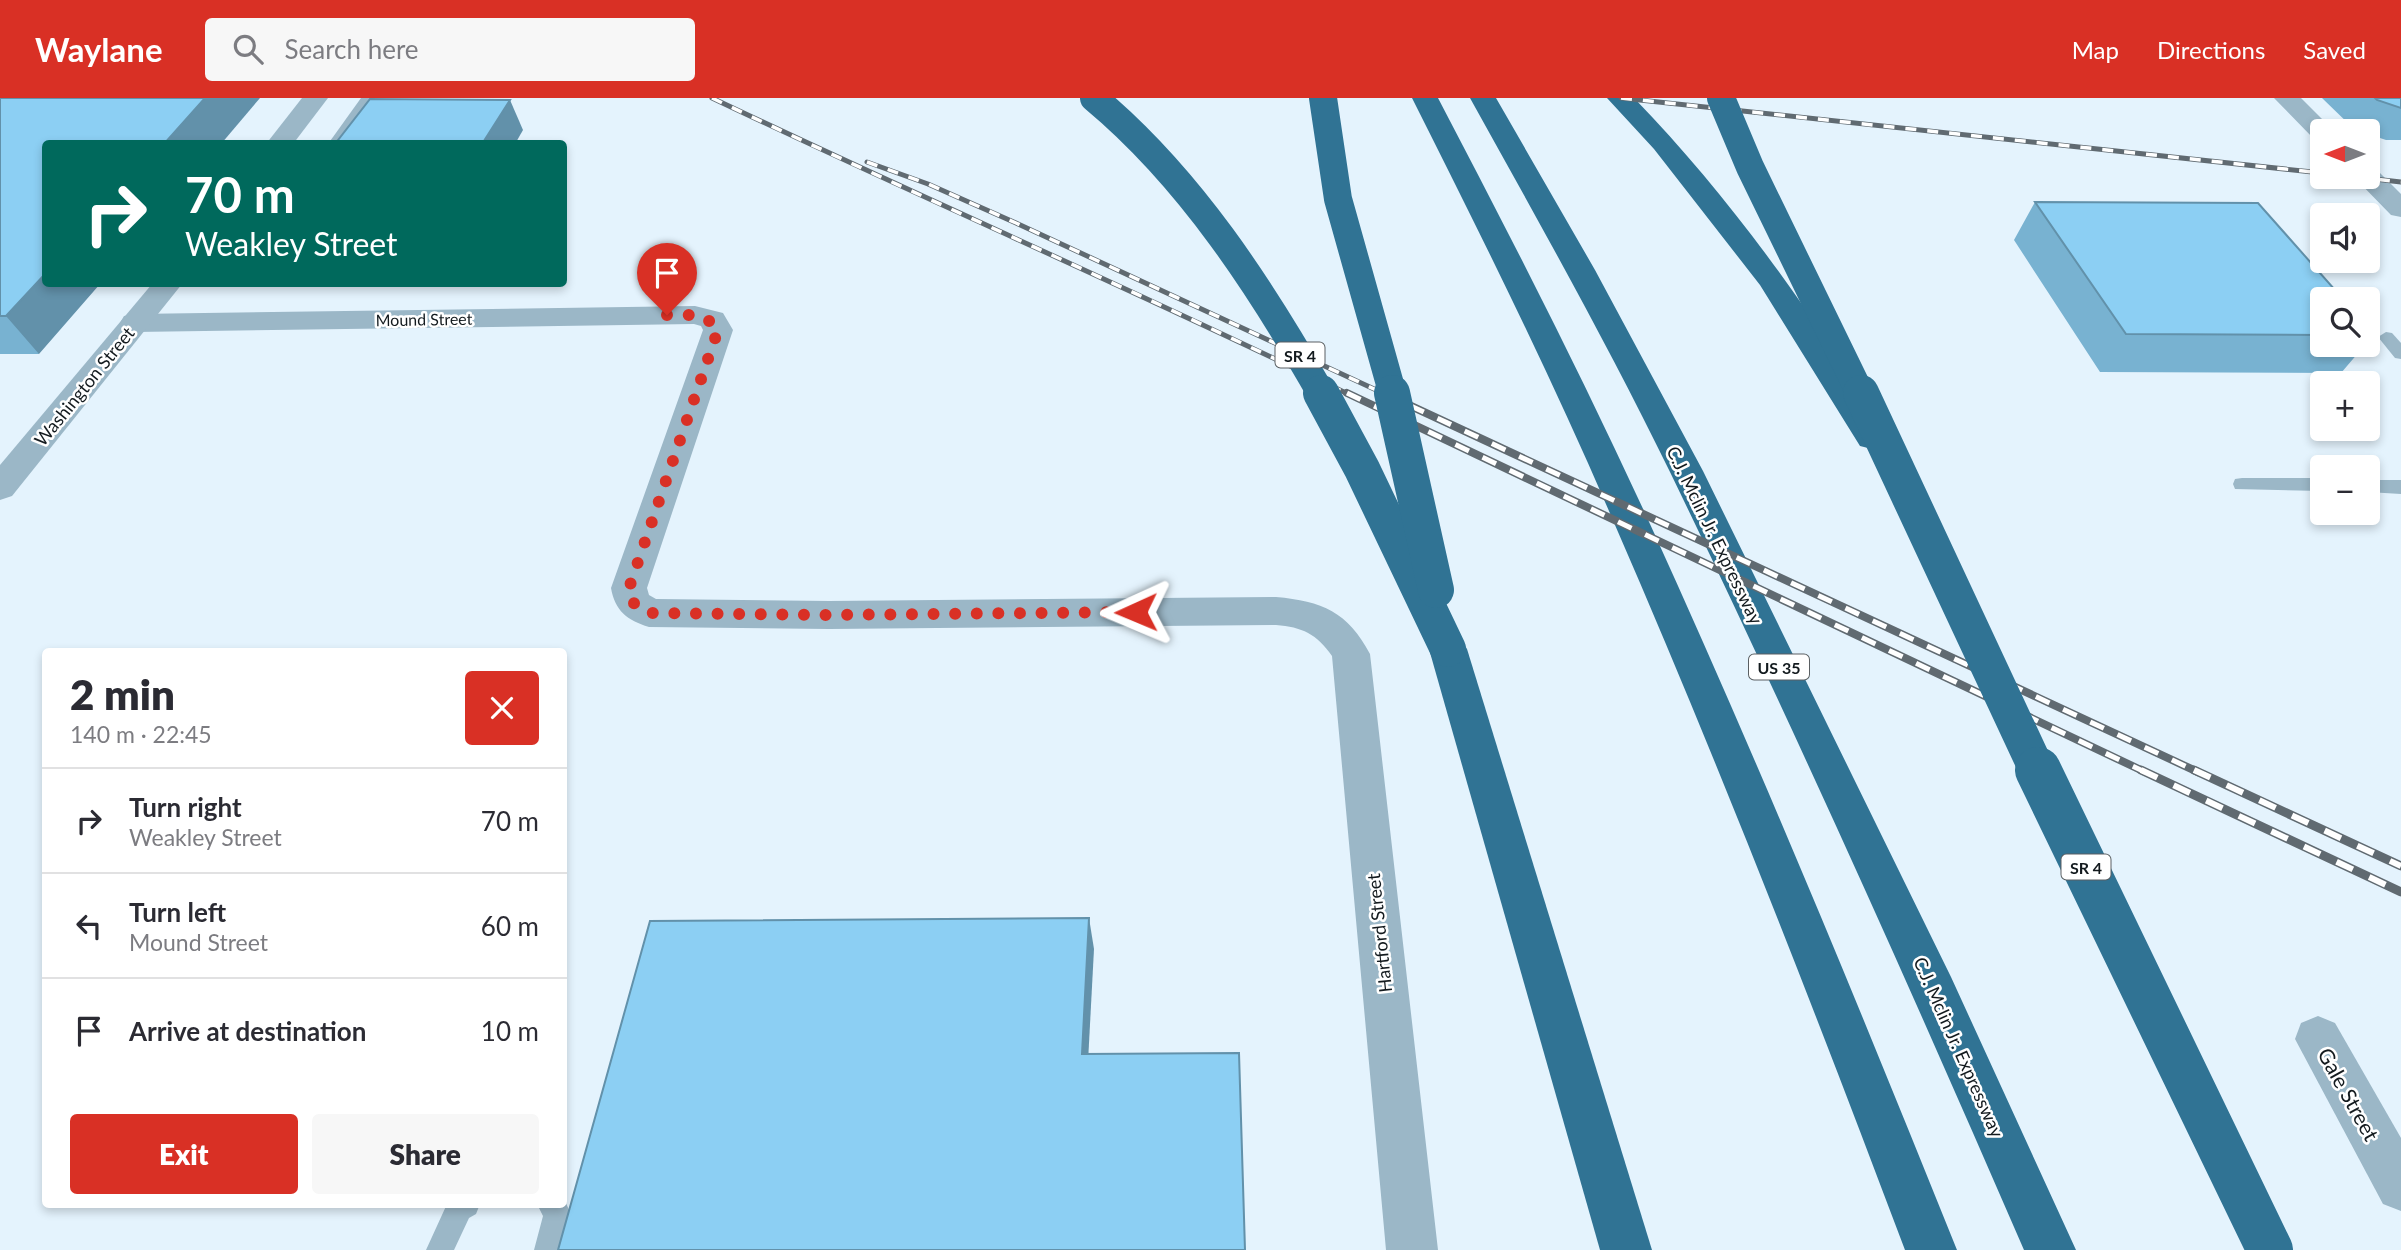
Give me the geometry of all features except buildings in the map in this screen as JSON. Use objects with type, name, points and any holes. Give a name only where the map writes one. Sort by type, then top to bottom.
[{"type":"highway","name":"SR 4","points":[[1094,98],[1154,156],[1202,213],[1250,278],[1301,356],[1373,488],[1448,649],[1626,1250]]},
{"type":"highway","points":[[1323,98],[1338,199],[1402,428],[1448,649]]},
{"type":"highway","points":[[1425,98],[1545,337],[1703,681],[1847,1034],[1931,1250]]},
{"type":"highway","name":"C.J. Mclin Jr. Expressway","points":[[1483,98],[1580,270],[1686,471],[1935,992],[2050,1250]]},
{"type":"highway","name":"SR 4","points":[[1620,98],[1663,142],[1772,281],[1901,484],[2270,1250]]},
{"type":"highway","points":[[1721,98],[1733,130],[1819,303],[1901,484]]},
{"type":"street","points":[[282,140],[315,98]]},
{"type":"street","points":[[2287,98],[2310,120]]},
{"type":"street","points":[[2380,189],[2401,209]]},
{"type":"street","name":"Washington Street","points":[[0,488],[165,287]]},
{"type":"street","name":"Mound Street","points":[[135,323],[695,315],[712,320],[718,330],[629,588],[632,602],[649,613],[828,615],[1276,611],[1300,612],[1328,624]]},
{"type":"street","name":"Hartford Street","points":[[1328,624],[1338,632],[1351,654],[1412,1250]]},
{"type":"street","name":"Gale Street","points":[[2318,1039],[2401,1186]]},
{"type":"lane","points":[[338,140],[368,98]]},
{"type":"lane","points":[[2386,337],[2401,354]]},
{"type":"lane","points":[[2242,484],[2310,485]]},
{"type":"lane","points":[[2380,486],[2401,486]]},
{"type":"lane","points":[[440,1250],[459,1208]]},
{"type":"lane","points":[[548,1250],[557,1214],[553,1208]]},
{"type":"railway","points":[[712,98],[1350,395]]},
{"type":"railway","points":[[1621,98],[2310,172]]},
{"type":"railway","points":[[867,162],[928,184],[1016,223],[1387,395]]},
{"type":"railway","points":[[2380,180],[2401,182]]},
{"type":"railway","points":[[1347,393],[2145,772]]},
{"type":"railway","points":[[1383,393],[2198,772]]},
{"type":"railway","points":[[2141,770],[2401,892]]},
{"type":"railway","points":[[2194,770],[2401,866]]},
{"type":"route","points":[[667,315],[695,315],[712,320],[718,330],[629,588],[632,602],[649,613],[828,615],[1136,612]]}]
